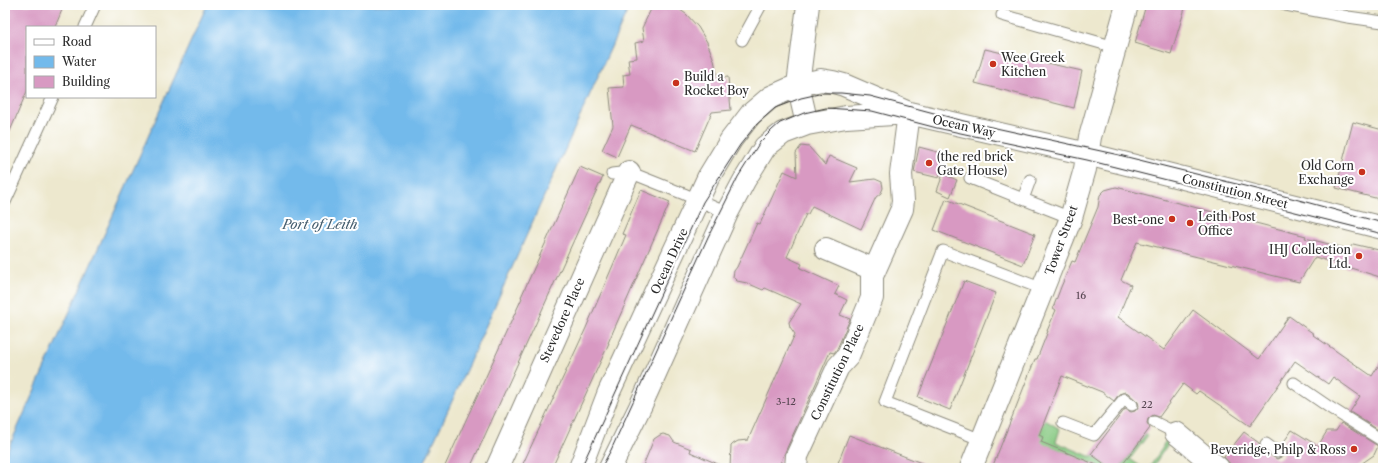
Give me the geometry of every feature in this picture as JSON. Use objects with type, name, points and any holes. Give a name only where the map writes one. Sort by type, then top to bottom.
[{"type":"street","points":[[807,124],[798,85],[808,5]]},
{"type":"street","name":"Tower Street","points":[[971,468],[1071,218],[1084,174],[1090,137],[1127,5]]},
{"type":"street","name":"Ocean Drive","points":[[580,468],[609,392],[697,200],[708,178],[731,140],[751,114],[771,97],[798,85],[822,80],[844,85]]},
{"type":"street","name":"Ocean Way","points":[[844,85],[909,113],[1087,154]]},
{"type":"street","points":[[610,468],[640,407],[727,213],[744,181],[765,147],[783,133],[807,124],[846,117],[909,113]]},
{"type":"street","name":"Constitution Place","points":[[796,468],[797,456],[838,367],[848,356],[872,298],[872,276],[902,209],[901,174],[909,113]]},
{"type":"street","name":"Constitution Street","points":[[1087,154],[1383,228]]},
{"type":"street","name":"Stevedore Place","points":[[497,468],[620,173]]},
{"type":"street","points":[[826,249],[875,270]]},
{"type":"street","points":[[1176,433],[1218,468]]},
{"type":"lane","points":[[85,26],[95,5]]},
{"type":"lane","points":[[742,40],[761,5]]},
{"type":"lane","points":[[1286,5],[1383,22]]},
{"type":"lane","points":[[1002,15],[1115,47]]},
{"type":"lane","points":[[5,202],[53,98]]},
{"type":"lane","points":[[620,173],[697,200],[727,213]]},
{"type":"lane","points":[[970,178],[1071,218]]},
{"type":"lane","points":[[1022,199],[1030,180]]},
{"type":"lane","points":[[982,440],[885,402],[943,251],[1042,289]]},
{"type":"lane","points":[[1294,383],[1328,407],[1383,441]]},
{"type":"lane","points":[[1063,423],[1094,435],[1124,399],[1132,405]]},
{"type":"lane","points":[[1154,422],[1176,433]]},
{"type":"lane","points":[[1266,444],[1277,452]]},
{"type":"green space","points":[[1045,420],[1060,429],[1056,442],[1089,456],[1094,456],[1110,468],[1075,468],[1068,453],[1040,443],[1036,434]]},
{"type":"green space","points":[[1146,434],[1148,435],[1130,459],[1143,468],[1120,468]]},
{"type":"green space","points":[[1168,438],[1172,438],[1152,468],[1149,468],[1163,447]]},
{"type":"water","name":"Port of Leith","points":[[207,5],[630,5],[422,468],[5,468],[5,456]]},
{"type":"building","points":[[5,5],[64,5],[55,26],[26,26],[26,93],[5,143]]},
{"type":"building","name":"Build a Rocket Boy","points":[[653,5],[673,5],[686,14],[698,27],[707,42],[714,60],[718,78],[728,77],[731,110],[712,112],[695,151],[631,125],[617,157],[602,150],[613,126],[609,88],[624,87],[623,75],[630,74],[628,59],[637,58],[635,43],[644,41],[642,28]]},
{"type":"building","points":[[1146,5],[1186,5],[1171,54],[1135,43]]},
{"type":"building","points":[[985,49],[1082,71],[1074,108],[975,83]]},
{"type":"building","name":"Old Corn Exchange","points":[[1353,122],[1383,130],[1383,200],[1336,188]]},
{"type":"building","points":[[801,146],[809,147],[825,165],[829,156],[857,168],[850,182],[875,179],[882,182],[883,188],[881,193],[876,197],[861,229],[812,206],[808,214],[806,214],[787,257],[802,264],[800,268],[839,286],[835,294],[847,300],[840,315],[850,319],[837,349],[834,353],[830,352],[778,468],[730,468],[731,446],[738,441],[748,440],[795,334],[790,327],[789,322],[801,304],[765,288],[763,290],[747,283],[737,281],[733,277],[734,271],[757,223],[760,224],[784,171],[797,177],[796,153]]},
{"type":"building","name":"(the red brick Gate House)","points":[[919,147],[945,154],[939,178],[914,172]]},
{"type":"building","points":[[580,167],[603,177],[470,468],[444,468],[522,298],[521,297]]},
{"type":"building","points":[[943,174],[957,180],[950,197],[937,191]]},
{"type":"building","points":[[1116,187],[1306,236],[1305,238],[1349,249],[1353,244],[1383,251],[1383,278],[1315,257],[1299,282],[1137,242],[1121,280],[1131,285],[1118,317],[1164,350],[1193,310],[1259,359],[1289,316],[1314,334],[1313,335],[1372,376],[1383,358],[1383,433],[1350,412],[1360,396],[1333,377],[1328,384],[1295,361],[1250,426],[1199,391],[1196,394],[1183,384],[1159,417],[1153,415],[1148,419],[1147,423],[1150,428],[1120,468],[1110,468],[1091,454],[1125,409],[1131,412],[1135,411],[1139,406],[1138,402],[1125,392],[1119,394],[1114,401],[1102,392],[1062,376],[1039,435],[1043,437],[1041,442],[1104,468],[992,468],[1035,359],[1037,359],[1048,331],[1056,310],[1053,308],[1061,287],[1072,261],[1075,262],[1098,207],[1100,195],[1105,190]]},
{"type":"building","points":[[641,190],[670,202],[609,343],[552,468],[521,468],[586,328],[626,235],[622,234]]},
{"type":"building","points":[[946,199],[1035,234],[1023,265],[934,230]]},
{"type":"building","points":[[964,281],[996,293],[950,410],[918,397]]},
{"type":"building","points":[[1341,423],[1378,446],[1374,455],[1355,468],[1234,468],[1224,457],[1244,432],[1259,443],[1262,450],[1277,459],[1283,456],[1284,450],[1281,446],[1292,430],[1318,446],[1327,431],[1336,431]]},
{"type":"building","points":[[663,434],[670,436],[674,442],[691,449],[690,452],[727,468],[642,468],[654,439]]},
{"type":"building","points":[[849,435],[932,467],[850,468],[838,463]]},
{"type":"tram line","points":[[581,468],[703,202],[740,145],[756,125],[775,108],[801,98],[823,93],[870,96],[964,121],[1119,155],[1273,193],[1383,223]]},
{"type":"tram line","points":[[601,468],[611,450],[708,237],[738,177],[760,142],[772,130],[780,123],[804,113],[826,108],[872,111],[937,128],[1087,160],[1383,234]]},
{"type":"place","name":"Wee Greek Kitchen","points":[[993,64]]},
{"type":"place","name":"Build a Rocket Boy","points":[[676,83]]},
{"type":"place","name":"(the red brick Gate House)","points":[[929,163]]},
{"type":"place","name":"Old Corn Exchange","points":[[1362,172]]},
{"type":"place","name":"Best-one","points":[[1172,219]]},
{"type":"place","name":"Leith Post Office","points":[[1190,223]]},
{"type":"place","name":"IHJ Collection Ltd.","points":[[1359,256]]},
{"type":"place","name":"Beveridge, Philp & Ross","points":[[1354,449]]}]
